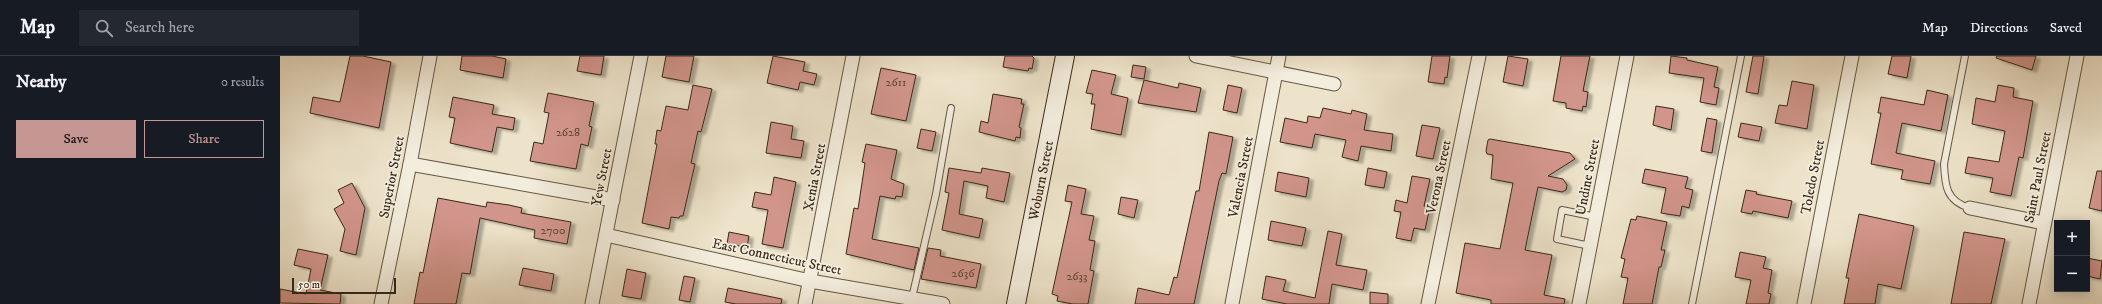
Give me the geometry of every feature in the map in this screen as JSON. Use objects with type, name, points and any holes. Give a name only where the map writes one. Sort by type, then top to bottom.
[{"type":"main road","name":"Woburn Street","points":[[1016,304],[1065,56]]},
{"type":"street","name":"Superior Street","points":[[381,304],[410,164],[430,56]]},
{"type":"street","name":"Yew Street","points":[[592,304],[641,56]]},
{"type":"street","name":"Xenia Street","points":[[805,304],[853,56]]},
{"type":"street","points":[[1196,56],[1334,84]]},
{"type":"street","name":"Valencia Street","points":[[1232,304],[1279,56]]},
{"type":"street","name":"Verona Street","points":[[1428,304],[1479,56]]},
{"type":"street","name":"Undine Street","points":[[1579,304],[1627,56]]},
{"type":"street","name":"Toledo Street","points":[[1804,304],[1852,56]]},
{"type":"street","name":"Saint Paul Street","points":[[2029,304],[2077,56]]},
{"type":"street","points":[[410,164],[613,200]]},
{"type":"street","points":[[1970,208],[2044,223]]},
{"type":"street","name":"East Connecticut Street","points":[[606,235],[810,281],[943,304]]},
{"type":"lane","points":[[1692,304],[1741,56]]},
{"type":"lane","points":[[1965,56],[1944,164],[1944,178],[1950,196],[1958,204],[1970,208]]},
{"type":"lane","points":[[912,298],[934,202],[951,108]]},
{"type":"lane","points":[[1590,246],[1557,239],[1562,210],[1596,217]]},
{"type":"building","points":[[350,56],[363,56],[391,62],[379,128],[310,113],[313,97],[340,102]]},
{"type":"building","points":[[462,56],[492,56],[506,59],[503,78],[460,70]]},
{"type":"building","points":[[580,56],[604,56],[601,75],[577,71]]},
{"type":"building","points":[[666,56],[694,56],[689,82],[662,77]]},
{"type":"building","points":[[773,56],[805,62],[803,71],[817,74],[814,85],[800,82],[798,90],[767,83]]},
{"type":"building","points":[[1005,56],[1032,56],[1034,58],[1032,69],[1029,68],[1028,71],[1003,67]]},
{"type":"building","points":[[1432,56],[1450,56],[1447,78],[1445,77],[1444,84],[1428,82]]},
{"type":"building","points":[[1508,56],[1528,59],[1523,86],[1503,82]]},
{"type":"building","points":[[1561,56],[1590,56],[1583,91],[1588,92],[1586,107],[1583,106],[1582,111],[1566,108],[1566,103],[1553,101]]},
{"type":"building","points":[[1671,56],[1687,58],[1687,60],[1718,67],[1714,87],[1719,88],[1716,105],[1700,102],[1704,78],[1669,73]]},
{"type":"building","points":[[1753,56],[1764,56],[1758,94],[1746,92]]},
{"type":"building","points":[[1892,56],[1911,56],[1907,78],[1888,74]]},
{"type":"building","points":[[1997,56],[2036,56],[2032,70],[1996,58]]},
{"type":"building","points":[[1133,65],[1146,67],[1144,79],[1131,77]]},
{"type":"building","points":[[881,68],[916,75],[906,121],[871,114]]},
{"type":"building","points":[[1092,70],[1116,75],[1111,94],[1128,98],[1121,135],[1091,129],[1095,104],[1091,104],[1093,94],[1086,93]]},
{"type":"building","points":[[1144,80],[1178,88],[1179,83],[1201,88],[1196,112],[1138,103]]},
{"type":"building","points":[[1792,81],[1814,85],[1807,129],[1775,123],[1779,105],[1787,106]]},
{"type":"building","points":[[693,85],[712,89],[701,132],[698,131],[691,163],[695,164],[683,216],[680,216],[679,218],[671,217],[669,229],[642,223],[657,144],[655,144],[657,130],[661,131],[666,106],[688,110]]},
{"type":"building","points":[[1228,85],[1242,88],[1237,113],[1223,110]]},
{"type":"building","points":[[1998,85],[2014,88],[2013,97],[2033,101],[2023,158],[2019,157],[2011,196],[1990,192],[1993,178],[1965,173],[1968,157],[1999,162],[2005,131],[1972,124],[1976,98],[1995,102]]},
{"type":"building","points":[[1927,90],[1948,95],[1941,131],[1902,123],[1896,153],[1935,161],[1930,184],[1901,179],[1903,170],[1871,164],[1881,113],[1878,113],[1881,97],[1924,105]]},
{"type":"building","points":[[548,93],[594,102],[589,126],[592,127],[588,146],[581,144],[576,169],[530,161],[534,142],[543,144],[549,113],[544,112]]},
{"type":"building","points":[[993,94],[1022,99],[1021,104],[1024,104],[1019,127],[1021,128],[1020,138],[1016,137],[1015,141],[979,132],[981,121],[988,123]]},
{"type":"building","points":[[453,97],[494,105],[492,114],[515,118],[513,130],[497,127],[492,152],[450,143],[455,118],[449,117]]},
{"type":"building","points":[[1656,106],[1674,109],[1671,130],[1653,125]]},
{"type":"building","points":[[1323,108],[1351,114],[1352,110],[1367,114],[1364,130],[1393,134],[1391,151],[1361,146],[1358,161],[1342,157],[1346,140],[1315,134],[1312,148],[1280,142],[1285,118],[1307,123],[1308,116],[1320,118]]},
{"type":"building","points":[[1707,118],[1717,120],[1712,153],[1701,151]]},
{"type":"building","points":[[771,122],[793,126],[791,139],[804,141],[801,158],[766,153]]},
{"type":"building","points":[[1741,123],[1762,127],[1759,141],[1738,137]]},
{"type":"building","points":[[1422,125],[1440,128],[1433,159],[1416,156]]},
{"type":"building","points":[[921,129],[936,132],[932,151],[917,148]]},
{"type":"building","points":[[1209,132],[1233,137],[1226,174],[1222,173],[1219,181],[1194,304],[1135,304],[1138,288],[1169,295],[1174,277],[1177,278],[1196,191],[1199,191]]},
{"type":"building","points":[[1490,139],[1570,153],[1575,159],[1548,176],[1563,179],[1567,185],[1566,190],[1562,192],[1538,187],[1525,250],[1552,255],[1544,295],[1565,299],[1564,304],[1491,304],[1491,300],[1456,293],[1465,243],[1500,249],[1513,183],[1491,179],[1493,155],[1487,154],[1486,151],[1488,140]]},
{"type":"building","points":[[866,144],[897,150],[891,179],[904,184],[902,197],[896,196],[895,199],[880,196],[872,239],[919,248],[914,270],[846,254],[854,208],[858,209],[865,163],[862,162]]},
{"type":"building","points":[[949,168],[981,173],[982,168],[1010,173],[1004,202],[986,198],[988,186],[964,181],[959,214],[983,219],[979,238],[942,230],[949,193],[945,192]]},
{"type":"building","points":[[1368,168],[1387,172],[1384,188],[1365,185]]},
{"type":"building","points":[[1645,169],[1688,177],[1685,188],[1693,190],[1689,208],[1682,206],[1680,216],[1661,213],[1666,188],[1642,183]]},
{"type":"building","points":[[2097,171],[2102,171],[2102,211],[2089,208]]},
{"type":"building","points":[[1278,172],[1309,178],[1306,197],[1275,191]]},
{"type":"building","points":[[1412,176],[1430,179],[1424,206],[1430,207],[1425,230],[1414,228],[1411,241],[1396,238],[1401,212],[1394,211],[1396,200],[1407,203]]},
{"type":"building","points":[[774,177],[796,182],[783,248],[762,244],[768,210],[752,207],[755,192],[771,195]]},
{"type":"building","points":[[352,183],[365,208],[356,255],[340,251],[345,229],[334,209],[344,203],[338,190]]},
{"type":"building","points":[[1068,185],[1086,189],[1081,214],[1094,216],[1089,240],[1095,241],[1090,270],[1094,271],[1088,304],[1073,304],[1057,301],[1058,296],[1052,294],[1072,202],[1065,201]]},
{"type":"building","points":[[1746,190],[1757,192],[1756,194],[1792,201],[1788,218],[1753,211],[1752,214],[1741,212]]},
{"type":"building","points":[[1121,197],[1138,200],[1134,218],[1118,214]]},
{"type":"building","points":[[438,198],[486,207],[487,202],[509,205],[522,208],[521,213],[571,222],[567,244],[534,238],[535,230],[480,218],[470,274],[462,273],[456,304],[414,304],[420,272],[423,273]]},
{"type":"building","points":[[1859,214],[1914,226],[1901,289],[1878,284],[1875,304],[1844,304],[1849,278],[1846,278]]},
{"type":"building","points":[[1637,216],[1667,222],[1661,250],[1665,250],[1661,267],[1659,267],[1652,304],[1623,304],[1628,278],[1621,277],[1625,259],[1621,258],[1631,219],[1636,220]]},
{"type":"building","points":[[1271,221],[1306,228],[1302,246],[1268,240]]},
{"type":"building","points":[[1328,231],[1342,234],[1336,265],[1367,270],[1363,290],[1332,284],[1329,304],[1287,304],[1262,299],[1266,276],[1286,280],[1283,291],[1315,298]]},
{"type":"building","points":[[729,232],[749,236],[747,247],[727,244]]},
{"type":"building","points":[[1964,232],[2005,239],[1991,304],[1951,304]]},
{"type":"building","points":[[928,248],[941,250],[940,256],[981,264],[976,288],[921,279]]},
{"type":"building","points":[[298,249],[328,255],[320,290],[341,294],[340,304],[280,303],[280,289],[306,294],[311,269],[294,265]]},
{"type":"building","points":[[1740,252],[1766,257],[1763,268],[1772,270],[1768,293],[1771,294],[1769,304],[1746,304],[1751,280],[1735,277]]},
{"type":"building","points":[[2090,259],[2102,261],[2100,279],[2090,277]]},
{"type":"building","points":[[523,268],[554,274],[551,291],[519,285]]},
{"type":"building","points":[[627,269],[646,273],[641,299],[622,296]]},
{"type":"building","points":[[684,276],[695,278],[690,302],[679,300]]},
{"type":"building","points":[[728,288],[782,299],[781,304],[736,304],[725,302]]},
{"type":"building","points":[[1370,292],[1388,294],[1388,304],[1370,304]]}]
